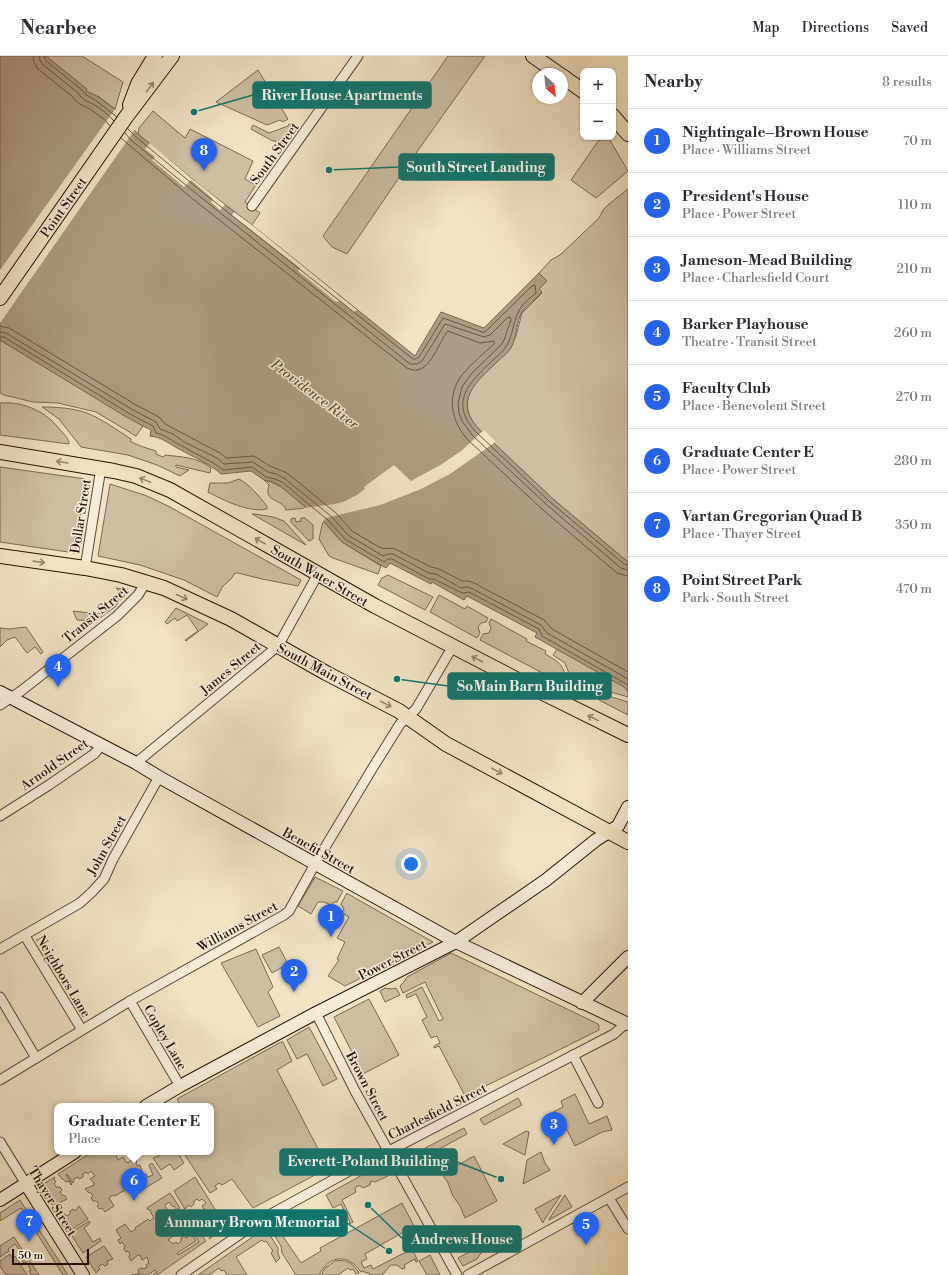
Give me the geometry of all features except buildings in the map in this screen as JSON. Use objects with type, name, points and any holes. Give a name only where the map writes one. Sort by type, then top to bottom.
[{"type":"main road","name":"Point Street","points":[[126,117],[138,84],[155,56]]},
{"type":"main road","name":"Point Street","points":[[0,298],[126,117],[152,85],[172,56]]},
{"type":"main road","points":[[533,56],[550,68]]},
{"type":"main road","points":[[568,80],[580,89]]},
{"type":"main road","points":[[616,120],[628,134]]},
{"type":"main road","name":"South Water Street","points":[[0,452],[101,468],[136,476],[170,490],[375,606],[537,690],[628,735]]},
{"type":"main road","name":"South Main Street","points":[[0,556],[85,568],[146,582],[164,588],[227,617],[408,716],[446,744],[628,842]]},
{"type":"street","name":"South Street","points":[[252,206],[358,56]]},
{"type":"street","name":"Dollar Street","points":[[85,568],[101,468]]},
{"type":"street","name":"James Street","points":[[136,764],[278,646],[318,574]]},
{"type":"street","name":"Transit Street","points":[[4,699],[117,616],[138,595],[146,582]]},
{"type":"street","name":"Williams Street","points":[[0,1080],[130,1001],[284,916],[290,911],[315,864],[372,769],[400,724],[416,709],[453,646]]},
{"type":"street","name":"Benefit Street","points":[[4,699],[102,745],[456,942],[627,1024]]},
{"type":"street","name":"Arnold Street","points":[[0,816],[56,781],[94,754],[102,745]]},
{"type":"street","name":"John Street","points":[[0,949],[80,903],[92,892],[104,879],[159,777]]},
{"type":"street","name":"Power Street","points":[[151,1103],[316,1013],[456,942],[546,880],[596,840],[618,826],[628,807]]},
{"type":"street","name":"Neighbors Lane","points":[[25,936],[82,1030]]},
{"type":"street","points":[[582,1003],[628,957]]},
{"type":"street","points":[[0,997],[36,1058]]},
{"type":"street","name":"Copley Lane","points":[[130,1001],[180,1086]]},
{"type":"street","name":"Brown Street","points":[[316,1013],[388,1151],[457,1275]]},
{"type":"street","name":"Charlesfield Street","points":[[181,1275],[262,1219],[380,1154],[573,1056],[614,1034],[627,1024]]},
{"type":"street","points":[[573,1056],[598,1103]]},
{"type":"street","name":"Thayer Street","points":[[0,1142],[83,1275]]},
{"type":"street","points":[[0,1200],[70,1155]]},
{"type":"street","points":[[468,1275],[628,1188]]},
{"type":"street","points":[[609,1198],[628,1229]]},
{"type":"shaded area","points":[[41,56],[82,56],[123,82],[115,109],[98,96],[92,102]]},
{"type":"shaded area","points":[[448,56],[485,56],[347,254],[332,247],[323,236]]},
{"type":"shaded area","points":[[258,70],[288,119],[283,122],[280,120],[267,125],[216,102]]},
{"type":"shaded area","points":[[153,111],[185,138],[190,129],[253,161],[245,179],[256,185],[245,202],[260,213],[252,225],[203,188],[138,134],[139,128]]},
{"type":"shaded area","points":[[291,124],[294,130],[284,144],[271,140],[251,129],[253,125],[269,133],[288,126]]},
{"type":"shaded area","points":[[599,140],[610,140],[628,171],[596,198],[571,180]]},
{"type":"shaded area","points":[[628,189],[628,562],[553,499],[479,429],[471,418],[467,402],[474,384],[508,351],[516,336],[522,313],[542,293],[539,289],[547,281],[539,273],[551,260],[560,255],[599,218],[603,210],[608,205]]},
{"type":"shaded area","points":[[0,340],[143,426],[136,436],[96,412],[58,403],[33,402],[0,393]]},
{"type":"shaded area","points":[[0,403],[18,404],[42,413],[55,424],[66,437],[69,444],[0,435]]},
{"type":"shaded area","points":[[42,407],[64,408],[87,413],[115,428],[131,439],[130,441],[133,443],[156,451],[156,454],[163,457],[165,455],[183,457],[201,462],[211,468],[210,473],[176,465],[176,467],[189,470],[180,476],[157,465],[128,455],[81,447],[59,419]]},
{"type":"shaded area","points":[[0,467],[86,479],[75,553],[0,542]]},
{"type":"shaded area","points":[[239,479],[254,491],[267,506],[267,509],[260,510],[244,507],[208,492],[210,483],[228,483]]},
{"type":"shaded area","points":[[264,480],[282,487],[306,508],[286,510],[284,506],[271,498],[268,491],[269,485]]},
{"type":"shaded area","points":[[110,484],[147,496],[170,507],[301,580],[298,586],[235,573],[223,586],[217,597],[184,580],[140,565],[98,556]]},
{"type":"shaded area","points":[[252,514],[273,517],[284,521],[306,545]]},
{"type":"shaded area","points":[[295,518],[296,522],[301,521],[301,518],[305,518],[313,525],[313,539],[309,541],[291,522],[291,519]]},
{"type":"shaded area","points":[[323,521],[342,542],[381,566],[378,574],[329,556],[319,539]]},
{"type":"shaded area","points":[[388,575],[433,597],[425,610],[378,585],[382,578]]},
{"type":"shaded area","points":[[116,588],[128,590],[115,607],[96,621],[77,620],[73,611],[99,614],[104,612],[121,593]]},
{"type":"shaded area","points":[[439,595],[465,609],[467,606],[488,618],[486,622],[481,623],[478,627],[480,633],[477,638],[430,612]]},
{"type":"shaded area","points":[[176,608],[208,624],[186,641],[185,640],[198,631],[187,615],[177,621],[175,618],[167,624],[165,622]]},
{"type":"shaded area","points":[[491,619],[527,639],[526,641],[546,651],[545,654],[556,660],[562,668],[566,676],[563,681],[552,676],[550,677],[480,640],[483,634],[489,633],[491,628],[489,623]]},
{"type":"shaded area","points":[[26,627],[43,652],[41,654],[35,647],[27,653],[15,637],[7,640],[0,647],[0,628],[9,629]]},
{"type":"shaded area","points":[[557,649],[628,686],[628,697],[600,689],[591,689],[572,681],[565,663],[553,655]]},
{"type":"shaded area","points":[[602,694],[628,702],[628,715],[599,700],[602,697]]},
{"type":"shaded area","points":[[315,877],[343,891],[337,902],[334,902],[331,905],[324,902],[318,902],[311,914],[298,906]]},
{"type":"shaded area","points":[[347,893],[433,942],[345,986],[328,976],[339,960],[337,959],[345,942],[337,938],[349,917],[342,913],[344,909],[341,904]]},
{"type":"shaded area","points":[[279,947],[288,964],[272,973],[262,955]]},
{"type":"shaded area","points":[[256,949],[273,987],[268,992],[280,1016],[258,1027],[221,963]]},
{"type":"shaded area","points":[[451,953],[598,1024],[599,1030],[465,1096],[439,1046],[434,1048],[434,1046],[440,1043],[437,1036],[431,1038],[422,1020],[427,1017],[416,994],[407,998],[406,995],[422,987],[439,1021],[443,1019],[425,982],[403,993],[400,986],[407,977]]},
{"type":"shaded area","points":[[385,988],[396,988],[400,995],[385,1002],[380,991]]},
{"type":"shaded area","points":[[369,999],[399,1055],[363,1074],[334,1017]]},
{"type":"shaded area","points":[[309,1027],[337,1079],[323,1086],[307,1054],[297,1059],[287,1040]]},
{"type":"shaded area","points":[[283,1042],[292,1061],[277,1070],[328,1168],[253,1208],[232,1179],[222,1185],[219,1183],[215,1186],[217,1189],[210,1193],[185,1155],[214,1155],[214,1103],[179,1103],[177,1099]]},
{"type":"shaded area","points":[[575,1094],[589,1124],[607,1116],[612,1130],[602,1132],[575,1146],[559,1114],[555,1116],[553,1112],[563,1107],[561,1101]]},
{"type":"shaded area","points":[[518,1098],[522,1105],[484,1125],[480,1119]]},
{"type":"shaded area","points":[[464,1128],[467,1134],[428,1155],[425,1148]]},
{"type":"shaded area","points":[[526,1131],[529,1132],[525,1155],[503,1144]]},
{"type":"shaded area","points":[[541,1152],[545,1163],[550,1170],[523,1184],[527,1160]]},
{"type":"shaded area","points":[[87,1155],[116,1155],[118,1160],[123,1157],[128,1163],[135,1157],[137,1160],[136,1163],[138,1166],[140,1165],[143,1175],[146,1174],[148,1177],[153,1175],[149,1165],[152,1163],[162,1178],[142,1190],[141,1188],[137,1191],[132,1183],[127,1186],[128,1188],[109,1198],[114,1206],[105,1212],[102,1208],[99,1209],[97,1206],[99,1204],[96,1201],[93,1201],[91,1198],[93,1196],[91,1193],[85,1189],[94,1185],[90,1179],[95,1176],[91,1171],[88,1174],[86,1172],[83,1174],[83,1177],[79,1179],[78,1177],[74,1179],[73,1183],[67,1174],[66,1175],[72,1184],[71,1185],[69,1181],[66,1182],[58,1174]]},
{"type":"shaded area","points":[[179,1155],[184,1163],[174,1170],[170,1164],[161,1170],[153,1158],[159,1156]]},
{"type":"shaded area","points":[[474,1156],[497,1201],[465,1218],[442,1174]]},
{"type":"shaded area","points":[[382,1164],[388,1176],[375,1182],[371,1181],[370,1185],[363,1188],[357,1186],[355,1189],[356,1192],[342,1200],[353,1222],[349,1224],[350,1222],[341,1204],[333,1208],[326,1195]]},
{"type":"shaded area","points":[[55,1177],[54,1179],[56,1182],[54,1184],[56,1187],[60,1187],[62,1190],[60,1192],[67,1199],[59,1203],[62,1209],[57,1212],[40,1186]]},
{"type":"shaded area","points":[[195,1177],[226,1227],[209,1239],[210,1237],[208,1233],[210,1232],[207,1228],[204,1228],[202,1225],[204,1223],[197,1217],[205,1212],[202,1206],[206,1203],[202,1199],[199,1201],[197,1199],[191,1207],[189,1205],[185,1209],[174,1191]]},
{"type":"shaded area","points":[[170,1193],[180,1208],[177,1210],[169,1202],[165,1206],[167,1209],[165,1211],[173,1218],[171,1219],[173,1223],[176,1223],[178,1226],[170,1230],[173,1236],[168,1240],[173,1244],[176,1242],[178,1244],[181,1241],[181,1238],[184,1236],[186,1238],[189,1236],[190,1232],[196,1241],[177,1253],[178,1255],[199,1242],[192,1231],[195,1234],[198,1233],[206,1241],[157,1275],[153,1275],[157,1272],[155,1270],[148,1275],[135,1275],[139,1273],[138,1270],[141,1268],[144,1269],[147,1267],[146,1265],[149,1263],[147,1257],[142,1260],[140,1255],[138,1255],[131,1261],[129,1257],[130,1254],[124,1249],[125,1246],[122,1242],[120,1244],[118,1240],[121,1238],[116,1230],[125,1224],[131,1232],[148,1219],[150,1221],[154,1218],[147,1208]]},
{"type":"shaded area","points":[[561,1195],[543,1222],[543,1223],[535,1209]]},
{"type":"shaded area","points":[[565,1195],[572,1207],[549,1220],[549,1219]]},
{"type":"shaded area","points":[[20,1200],[68,1275],[63,1275],[21,1208],[0,1221],[0,1213]]},
{"type":"shaded area","points":[[402,1203],[414,1226],[365,1254],[367,1259],[361,1262],[364,1268],[371,1265],[373,1269],[412,1249],[418,1261],[416,1262],[415,1259],[404,1265],[405,1268],[402,1269],[397,1265],[391,1265],[382,1275],[370,1275],[369,1273],[363,1271],[361,1272],[356,1266],[345,1259],[339,1259],[328,1263],[319,1275],[296,1275],[282,1253],[281,1246],[273,1233],[275,1232],[270,1226],[274,1223],[301,1263],[321,1251],[320,1248]]},
{"type":"shaded area","points":[[79,1206],[88,1219],[69,1231],[60,1216],[65,1214],[67,1216],[70,1214],[70,1211],[73,1209],[75,1211]]},
{"type":"shaded area","points":[[89,1221],[90,1223],[84,1228],[93,1242],[100,1238],[101,1241],[83,1253],[70,1233]]},
{"type":"shaded area","points":[[264,1229],[267,1236],[270,1235],[278,1248],[280,1258],[276,1262],[271,1253],[273,1251],[266,1241],[264,1242],[262,1240],[236,1257],[247,1275],[227,1275],[224,1270],[221,1271],[219,1268],[209,1275],[198,1275]]},
{"type":"shaded area","points":[[14,1237],[39,1275],[31,1275],[29,1271],[31,1270],[26,1262],[24,1263],[18,1253],[20,1251],[15,1244],[8,1249],[9,1251],[0,1257],[0,1246]]},
{"type":"shaded area","points":[[490,1240],[477,1259],[463,1266],[458,1258],[478,1247],[477,1242]]},
{"type":"shaded area","points":[[104,1246],[113,1259],[107,1261],[108,1264],[105,1266],[102,1264],[98,1267],[100,1269],[96,1273],[86,1257]]},
{"type":"shaded area","points":[[10,1254],[12,1257],[15,1256],[27,1275],[6,1275],[0,1266],[0,1261]]},
{"type":"shaded area","points":[[430,1255],[440,1275],[427,1275],[419,1261]]},
{"type":"shaded area","points":[[335,1261],[349,1262],[359,1273],[356,1274],[353,1269],[350,1270],[348,1268],[338,1275],[321,1275],[325,1268]]},
{"type":"water","name":"Providence River","points":[[0,56],[46,56],[87,89],[86,91],[97,96],[115,109],[138,134],[203,188],[252,225],[415,356],[441,312],[484,328],[539,273],[547,281],[539,289],[542,292],[522,312],[510,350],[482,376],[470,392],[468,409],[471,419],[479,429],[553,499],[628,562],[628,692],[624,687],[535,637],[537,633],[467,596],[464,600],[432,582],[431,584],[390,563],[386,568],[360,553],[342,542],[326,524],[280,486],[273,482],[264,480],[251,471],[221,474],[207,464],[163,440],[150,436],[151,430],[128,418],[0,340]]},
{"type":"pier","points":[[115,109],[136,128],[0,323],[0,270]]},
{"type":"pier","points":[[150,143],[225,205],[220,210],[211,202],[213,199],[191,180],[184,187],[152,160],[155,157],[145,149]]},
{"type":"pier","points":[[234,212],[357,310],[353,312],[340,301],[336,302],[298,271],[300,268],[232,215]]},
{"type":"pier","points":[[484,430],[496,442],[450,474],[421,489],[380,505],[326,518],[322,523],[303,508],[343,502],[357,495],[365,489],[364,487],[394,465],[411,481],[442,464],[461,451]]},
{"type":"place","name":"River House Apartments","points":[[194,112]]},
{"type":"place","name":"South Street Landing","points":[[329,170]]},
{"type":"place","name":"Point Street Park","points":[[204,171]]},
{"type":"place","name":"SoMain Barn Building","points":[[397,679]]},
{"type":"place","name":"Barker Playhouse","points":[[58,687]]},
{"type":"place","name":"Nightingale–Brown House","points":[[331,937]]},
{"type":"place","name":"President's House","points":[[294,992]]},
{"type":"place","name":"Jameson-Mead Building","points":[[554,1145]]},
{"type":"place","name":"Everett-Poland Building","points":[[501,1179]]},
{"type":"place","name":"Graduate Center E","points":[[134,1201]]},
{"type":"place","name":"Andrews House","points":[[368,1205]]},
{"type":"place","name":"Vartan Gregorian Quad B","points":[[29,1242]]},
{"type":"place","name":"Faculty Club","points":[[586,1245]]},
{"type":"place","name":"Annmary Brown Memorial","points":[[389,1251]]}]
